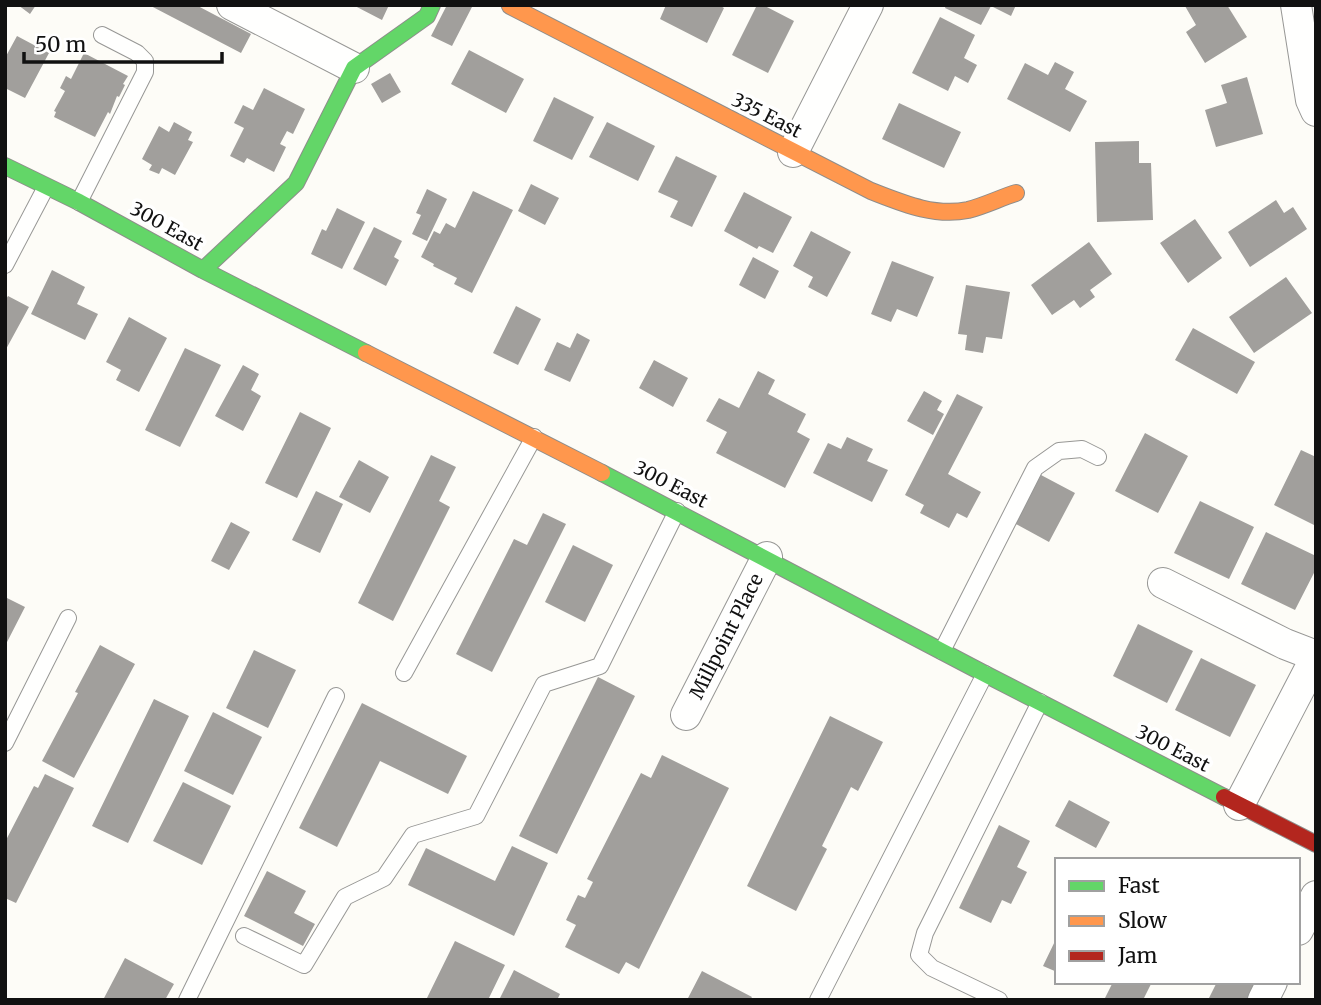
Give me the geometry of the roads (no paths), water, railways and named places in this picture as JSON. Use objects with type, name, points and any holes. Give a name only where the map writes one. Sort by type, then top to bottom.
[{"type":"street","points":[[232,5],[354,68]]},
{"type":"street","points":[[203,270],[296,183],[354,68],[426,16],[432,5]]},
{"type":"street","points":[[793,152],[868,5]]},
{"type":"street","points":[[1296,5],[1311,100],[1316,111]]},
{"type":"street","name":"335 East","points":[[510,6],[871,191],[915,208],[967,210],[1016,193]]},
{"type":"street","name":"300 East","points":[[5,166],[79,202],[203,270],[767,557],[985,674],[1316,844]]},
{"type":"street","name":"Millpoint Place","points":[[686,715],[767,557]]},
{"type":"street","points":[[1163,583],[1285,644],[1316,656],[1239,805]]},
{"type":"street","points":[[1300,926],[1316,896]]},
{"type":"street","points":[[1263,1000],[1271,984]]},
{"type":"lane","points":[[79,202],[145,72],[145,61],[137,53],[102,34]]},
{"type":"lane","points":[[5,265],[47,186]]},
{"type":"lane","points":[[404,673],[534,437]]},
{"type":"lane","points":[[942,651],[1035,468],[1059,451],[1082,450],[1098,457]]},
{"type":"lane","points":[[244,936],[304,965],[345,897],[384,878],[414,835],[476,816],[544,684],[600,666],[677,511]]},
{"type":"lane","points":[[5,743],[68,618]]},
{"type":"lane","points":[[818,1000],[985,674]]},
{"type":"lane","points":[[187,1000],[336,696]]},
{"type":"lane","points":[[999,1000],[932,968],[919,955],[925,933],[1040,702]]}]
